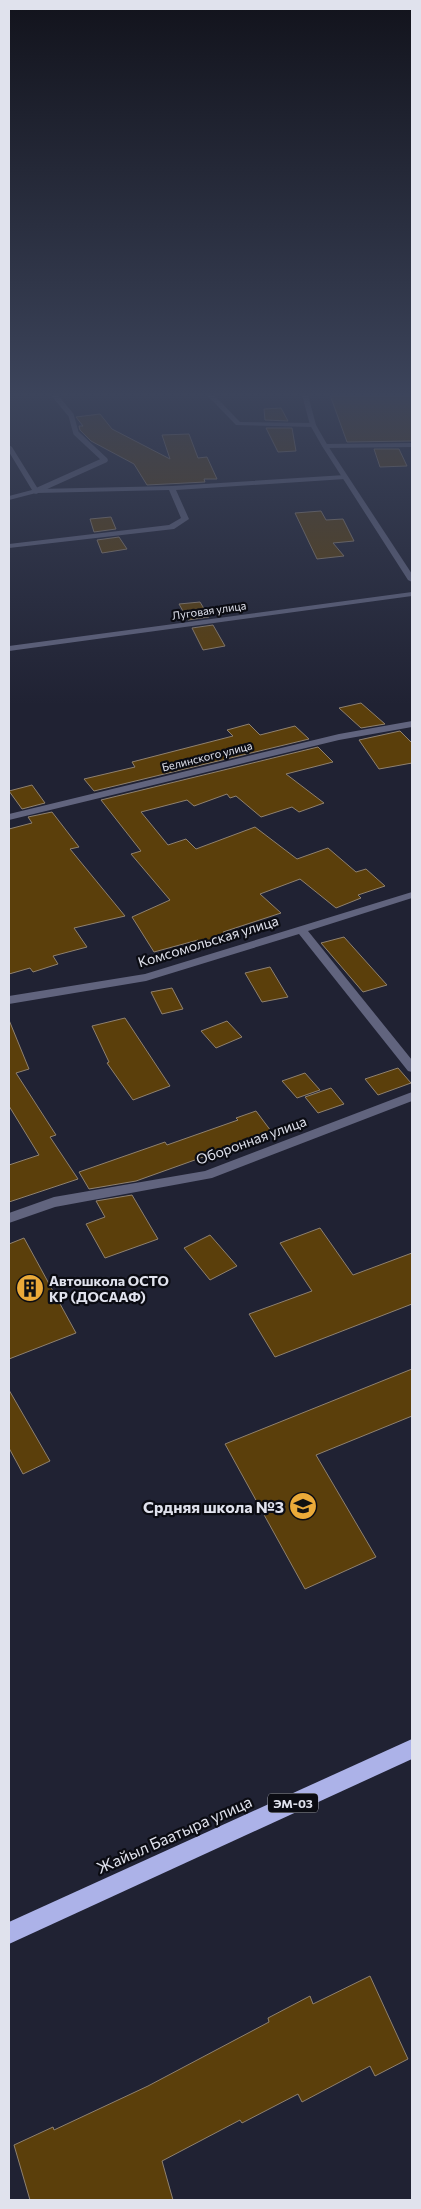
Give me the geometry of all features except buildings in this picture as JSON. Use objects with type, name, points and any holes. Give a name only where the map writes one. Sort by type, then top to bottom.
[{"type":"highway","name":"Жайыл Баатыра улица","points":[[9,1933],[412,1749]]},
{"type":"street","points":[[9,546],[171,527],[185,519],[176,498]]},
{"type":"street","points":[[359,498],[412,580]]},
{"type":"street","name":"Луговая улица","points":[[9,649],[412,594]]},
{"type":"street","name":"Белинского улица","points":[[9,817],[339,737],[412,724]]},
{"type":"street","name":"Комсомольская улица","points":[[9,1000],[146,977],[412,895]]},
{"type":"street","points":[[300,928],[412,1068]]},
{"type":"street","name":"Оборонная улица","points":[[9,1218],[54,1202],[207,1175],[412,1096]]},
{"type":"place","name":"Автошкола ОСТО КР (ДОСААФ)","points":[[30,1288]]},
{"type":"place","name":"Срдняя школа №3","points":[[303,1506]]}]
